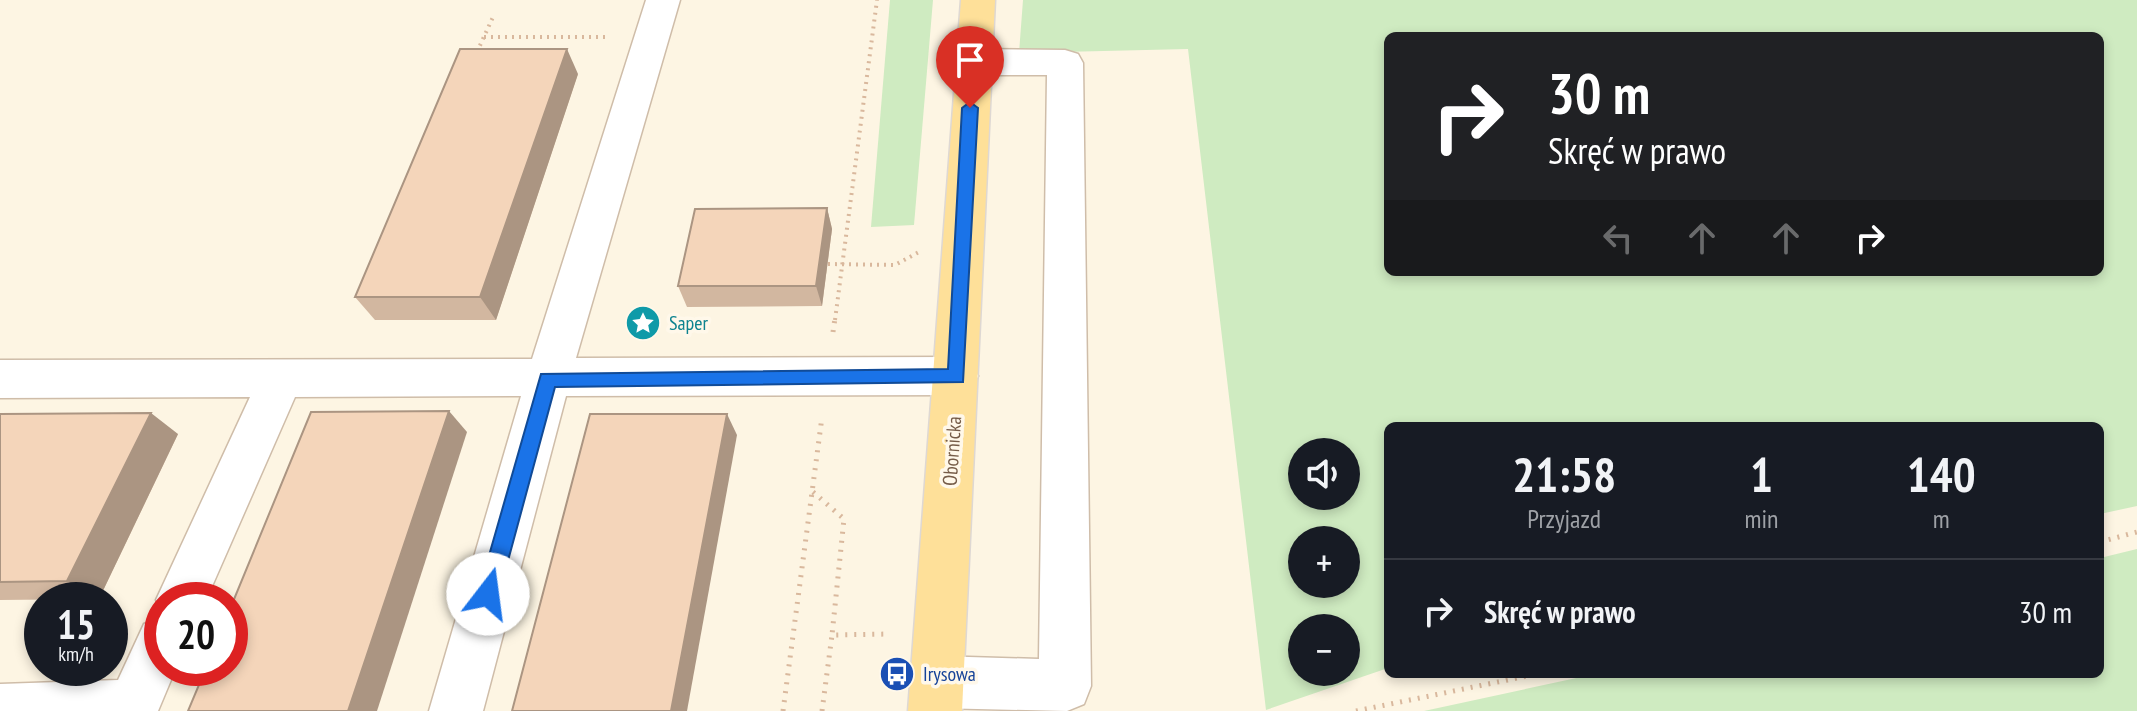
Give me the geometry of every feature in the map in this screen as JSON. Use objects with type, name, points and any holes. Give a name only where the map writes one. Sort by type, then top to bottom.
[{"type":"main road","name":"Obornicka","points":[[935,696],[978,0]]},
{"type":"lane","points":[[456,711],[548,379],[658,18]]},
{"type":"lane","points":[[935,696],[1065,686],[1065,63],[974,62]]},
{"type":"lane","points":[[0,379],[956,376]]},
{"type":"lane","points":[[189,582],[281,378]]},
{"type":"lane","points":[[0,710],[132,709],[144,682]]},
{"type":"path","points":[[783,711],[877,0]]},
{"type":"path","points":[[474,57],[493,17]]},
{"type":"path","points":[[484,37],[658,18]]},
{"type":"path","points":[[828,264],[895,265],[930,245]]},
{"type":"path","points":[[813,492],[844,519],[822,711]]},
{"type":"path","points":[[2104,541],[2137,532]]},
{"type":"path","points":[[832,635],[894,634]]},
{"type":"path","points":[[1356,711],[1517,678]]},
{"type":"green space","points":[[890,0],[933,0],[914,225],[871,227]]},
{"type":"green space","points":[[1023,0],[2137,0],[2137,506],[2104,513],[2104,422],[1384,422],[1384,669],[1360,678],[1360,614],[1288,614],[1288,686],[1336,686],[1266,710],[1188,49],[1019,53]]},
{"type":"green space","points":[[2137,549],[2137,711],[1424,711],[1577,678],[2104,678],[2104,557]]},
{"type":"building","points":[[460,49],[567,49],[480,297],[355,297]]},
{"type":"building","points":[[827,208],[816,286],[678,286],[695,209]]},
{"type":"building","points":[[449,411],[348,711],[188,711],[198,686],[248,686],[248,582],[241,582],[311,412]]},
{"type":"building","points":[[151,413],[67,581],[0,582],[0,414]]},
{"type":"building","points":[[590,414],[727,414],[671,711],[512,711]]},
{"type":"place","name":"Saper","points":[[643,323]]},
{"type":"place","name":"Irysowa","points":[[897,674]]},
{"type":"route","points":[[488,594],[548,379],[956,376],[970,108]]}]
